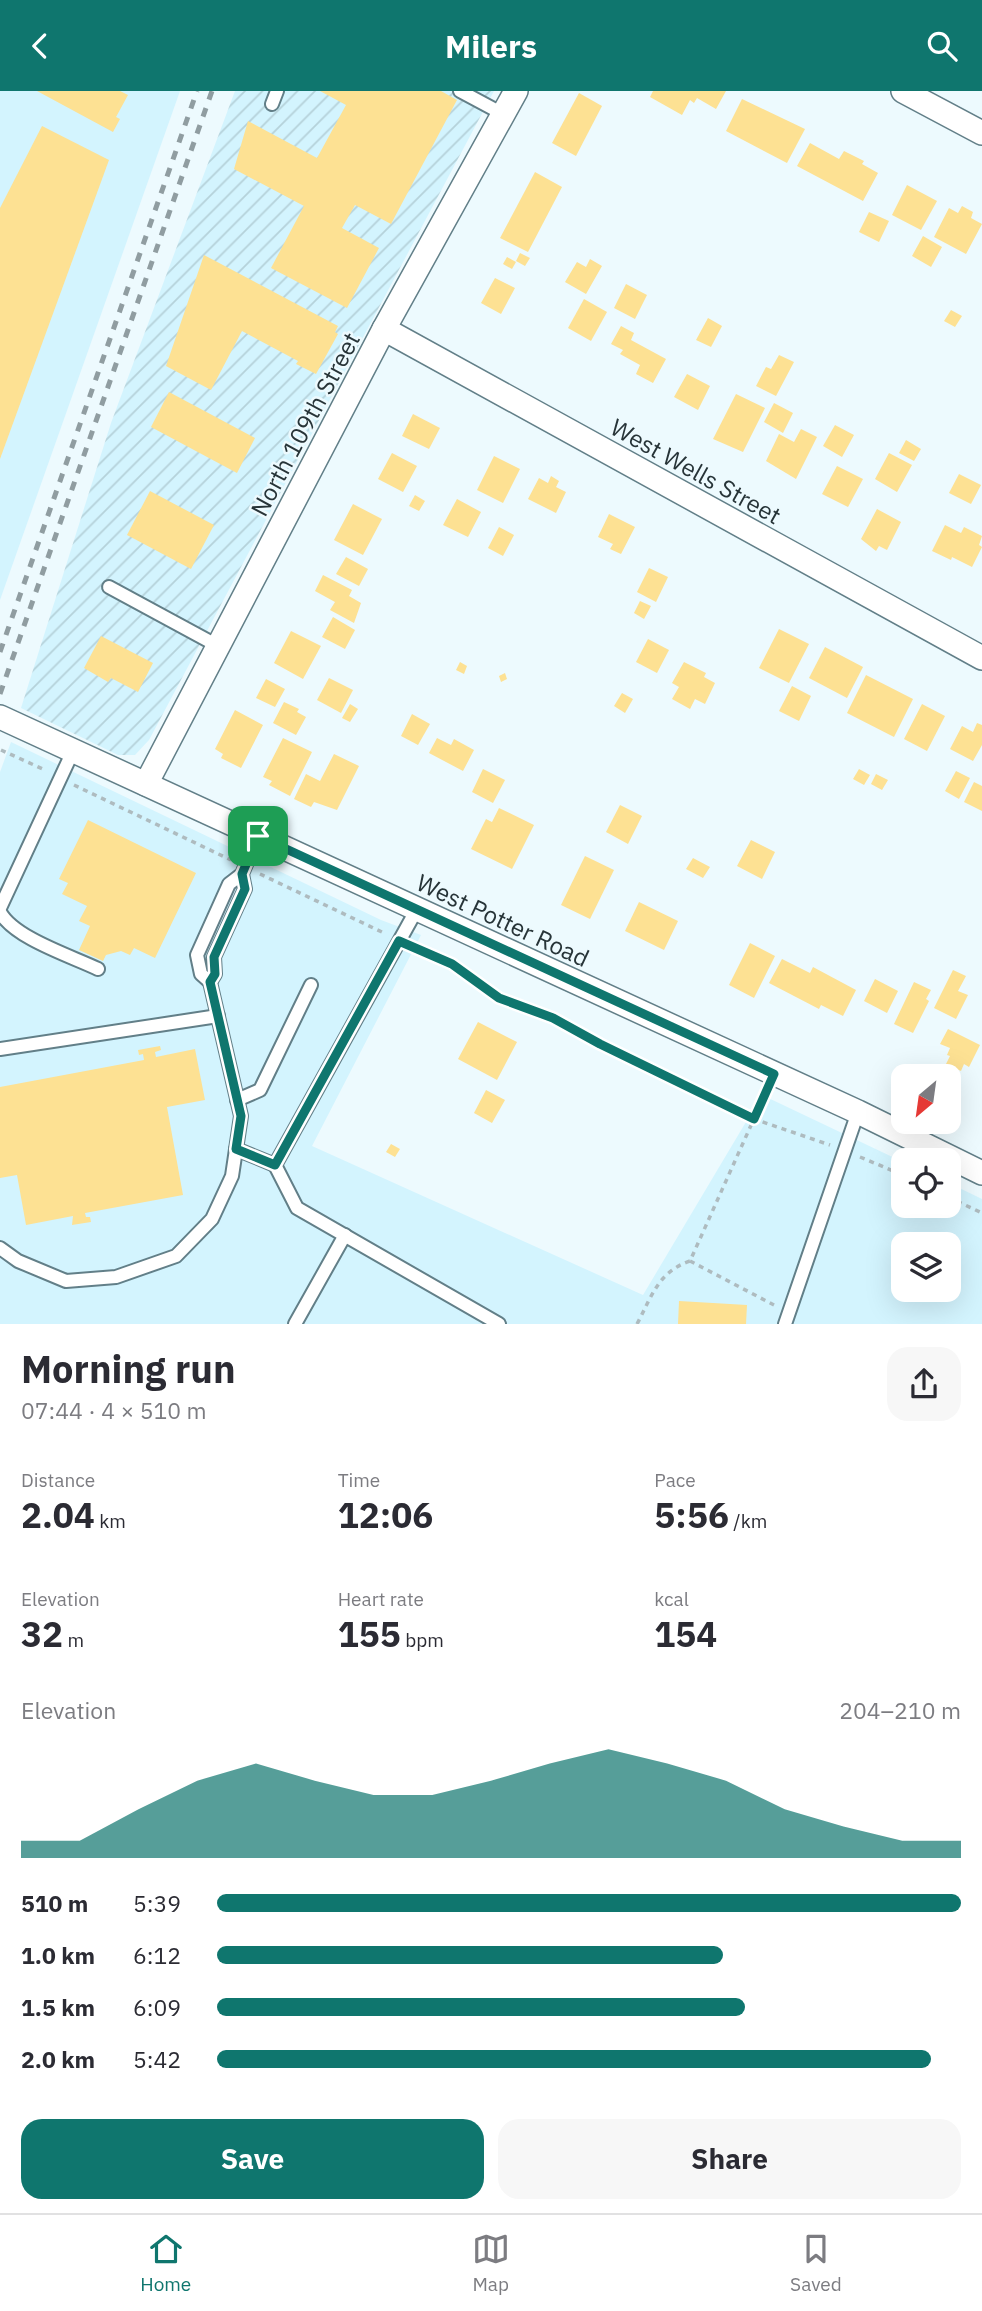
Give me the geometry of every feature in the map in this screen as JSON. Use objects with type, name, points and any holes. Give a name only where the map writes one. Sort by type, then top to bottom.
[{"type":"street","name":"North 109th Street","points":[[146,785],[384,329],[516,91]]},
{"type":"street","points":[[903,91],[982,133]]},
{"type":"street","name":"West Wells Street","points":[[384,329],[982,658]]},
{"type":"street","name":"West Potter Road","points":[[0,717],[858,1112],[982,1173]]},
{"type":"lane","points":[[272,104],[277,91]]},
{"type":"lane","points":[[460,91],[503,114]]},
{"type":"lane","points":[[109,587],[218,646]]},
{"type":"lane","points":[[73,751],[0,910],[5,922],[97,969]]},
{"type":"lane","points":[[0,1248],[18,1261],[66,1280],[116,1277],[176,1256],[212,1219],[232,1176],[241,1116],[210,982],[201,974],[197,955],[229,884],[243,870],[258,836]]},
{"type":"lane","points":[[275,1165],[416,909]]},
{"type":"lane","points":[[237,1100],[260,1090],[311,985]]},
{"type":"lane","points":[[0,1049],[218,1016]]},
{"type":"lane","points":[[785,1324],[858,1112]]},
{"type":"lane","points":[[236,1149],[275,1165],[297,1208],[499,1324]]},
{"type":"lane","points":[[295,1324],[345,1235]]},
{"type":"path","points":[[1,750],[61,777],[85,792],[243,870],[452,964],[499,998],[553,1018],[600,1044],[754,1119],[891,1170]]},
{"type":"path","points":[[690,1261],[774,1074]]},
{"type":"path","points":[[961,1203],[982,1213]]},
{"type":"path","points":[[637,1324],[662,1278],[675,1266],[690,1261],[774,1305],[771,1314]]},
{"type":"shaded area","points":[[0,91],[180,91],[0,600]]},
{"type":"shaded area","points":[[235,91],[494,91],[149,740],[135,755],[118,755],[21,708],[111,423]]},
{"type":"shaded area","points":[[11,742],[381,920],[421,935],[312,1146],[643,1295],[762,1095],[891,1156],[891,1218],[961,1218],[961,1189],[982,1199],[982,1324],[0,1324],[0,772]]},
{"type":"building","points":[[37,91],[120,91],[128,95],[116,117],[120,119],[113,132]]},
{"type":"building","points":[[320,91],[441,91],[457,100],[391,224],[355,205],[342,228],[379,248],[347,308],[271,268],[304,206],[234,169],[248,121],[317,158],[346,105]]},
{"type":"building","points":[[653,91],[726,91],[716,109],[697,98],[694,103],[690,100],[682,115],[650,97]]},
{"type":"building","points":[[579,93],[602,106],[576,156],[552,143]]},
{"type":"building","points":[[742,99],[805,129],[787,163],[726,131]]},
{"type":"building","points":[[42,126],[109,160],[0,459],[0,208]]},
{"type":"building","points":[[810,143],[839,159],[844,151],[864,161],[862,164],[878,173],[863,201],[797,166]]},
{"type":"building","points":[[535,172],[562,187],[528,252],[500,238]]},
{"type":"building","points":[[907,185],[937,201],[921,230],[892,215]]},
{"type":"building","points":[[962,206],[973,212],[971,218],[982,224],[966,254],[934,237],[949,208],[958,213]]},
{"type":"building","points":[[869,212],[889,221],[879,242],[859,232]]},
{"type":"building","points":[[923,236],[942,247],[931,267],[912,256]]},
{"type":"building","points":[[520,253],[530,258],[525,266],[516,261]]},
{"type":"building","points":[[204,255],[338,326],[335,332],[338,334],[316,374],[296,364],[298,361],[242,331],[211,390],[166,366]]},
{"type":"building","points":[[507,257],[516,262],[512,269],[503,264]]},
{"type":"building","points":[[590,259],[602,266],[586,294],[565,282],[577,262],[586,267]]},
{"type":"building","points":[[495,278],[515,288],[501,314],[481,303]]},
{"type":"building","points":[[626,284],[647,295],[635,319],[614,308]]},
{"type":"building","points":[[584,299],[607,312],[591,341],[568,328]]},
{"type":"building","points":[[951,310],[962,316],[955,327],[944,321]]},
{"type":"building","points":[[708,318],[722,326],[711,347],[696,340]]},
{"type":"building","points":[[621,326],[634,333],[631,340],[666,359],[653,383],[636,374],[640,365],[620,354],[623,350],[611,344]]},
{"type":"building","points":[[779,355],[794,362],[776,396],[756,386],[766,367],[771,369]]},
{"type":"building","points":[[687,374],[710,386],[698,410],[674,397]]},
{"type":"building","points":[[169,392],[255,438],[237,473],[151,427]]},
{"type":"building","points":[[736,394],[765,408],[743,452],[713,439]]},
{"type":"building","points":[[774,403],[793,413],[783,433],[764,422]]},
{"type":"building","points":[[413,414],[440,428],[429,449],[402,436]]},
{"type":"building","points":[[835,425],[854,435],[842,457],[823,446]]},
{"type":"building","points":[[801,429],[817,437],[796,479],[766,461],[779,434],[794,442]]},
{"type":"building","points":[[906,440],[921,449],[914,461],[899,453]]},
{"type":"building","points":[[392,453],[417,466],[403,492],[378,479]]},
{"type":"building","points":[[889,453],[912,465],[897,492],[875,479]]},
{"type":"building","points":[[494,456],[520,469],[503,503],[477,490]]},
{"type":"building","points":[[837,466],[863,479],[848,507],[822,494]]},
{"type":"building","points":[[959,474],[981,485],[971,504],[949,493]]},
{"type":"building","points":[[551,476],[559,481],[556,487],[566,492],[556,513],[528,499],[539,478],[548,483]]},
{"type":"building","points":[[150,491],[214,525],[191,569],[127,535]]},
{"type":"building","points":[[415,495],[425,501],[419,511],[409,506]]},
{"type":"building","points":[[457,499],[481,512],[468,537],[443,525]]},
{"type":"building","points":[[353,504],[382,519],[363,555],[334,540]]},
{"type":"building","points":[[877,509],[901,522],[887,550],[879,546],[876,551],[861,539]]},
{"type":"building","points":[[609,514],[635,527],[621,554],[610,549],[613,544],[598,537]]},
{"type":"building","points":[[945,525],[961,533],[964,527],[982,536],[979,545],[982,547],[972,567],[932,551]]},
{"type":"building","points":[[499,527],[514,535],[503,556],[488,548]]},
{"type":"building","points":[[346,557],[368,569],[359,586],[336,574]]},
{"type":"building","points":[[649,568],[668,577],[656,602],[637,592]]},
{"type":"building","points":[[323,575],[352,590],[349,596],[361,603],[354,623],[330,610],[335,602],[315,591]]},
{"type":"building","points":[[640,601],[651,606],[644,619],[634,613]]},
{"type":"building","points":[[333,617],[355,630],[345,649],[322,637]]},
{"type":"building","points":[[779,629],[809,644],[789,683],[759,668]]},
{"type":"building","points":[[291,631],[321,646],[303,679],[274,663]]},
{"type":"building","points":[[101,636],[153,663],[138,692],[111,678],[108,682],[84,668]]},
{"type":"building","points":[[648,639],[669,650],[657,673],[636,662]]},
{"type":"building","points":[[825,647],[863,667],[847,698],[809,678]]},
{"type":"building","points":[[460,662],[467,666],[464,674],[456,670]]},
{"type":"building","points":[[684,662],[706,673],[704,677],[715,683],[705,704],[695,699],[690,709],[672,699],[679,687],[672,683]]},
{"type":"building","points":[[505,673],[507,679],[501,682],[499,676]]},
{"type":"building","points":[[866,675],[913,699],[894,737],[847,713]]},
{"type":"building","points":[[329,678],[353,690],[341,713],[317,700]]},
{"type":"building","points":[[266,679],[285,689],[275,707],[256,698]]},
{"type":"building","points":[[792,686],[811,696],[799,721],[779,711]]},
{"type":"building","points":[[622,693],[633,699],[625,713],[614,706]]},
{"type":"building","points":[[284,702],[299,709],[297,712],[306,717],[296,735],[273,723]]},
{"type":"building","points":[[350,704],[358,709],[350,722],[342,718]]},
{"type":"building","points":[[922,704],[945,716],[927,751],[904,739]]},
{"type":"building","points":[[235,710],[263,725],[241,768],[221,758],[223,754],[215,749]]},
{"type":"building","points":[[412,714],[430,724],[418,745],[401,736]]},
{"type":"building","points":[[977,723],[982,725],[982,745],[973,761],[950,749],[962,726],[973,732]]},
{"type":"building","points":[[283,738],[312,752],[290,796],[269,785],[272,781],[263,777]]},
{"type":"building","points":[[437,738],[451,745],[454,739],[474,750],[463,771],[429,753]]},
{"type":"building","points":[[334,754],[359,766],[337,810],[314,802],[311,807],[294,799],[306,774],[320,781]]},
{"type":"building","points":[[483,769],[505,780],[493,803],[472,792]]},
{"type":"building","points":[[859,769],[870,775],[864,785],[853,779]]},
{"type":"building","points":[[956,771],[970,778],[959,799],[945,791]]},
{"type":"building","points":[[876,774],[888,780],[882,790],[871,784]]},
{"type":"building","points":[[974,782],[982,786],[982,811],[964,802]]},
{"type":"building","points":[[620,805],[642,816],[628,844],[606,832]]},
{"type":"building","points":[[499,808],[534,825],[512,869],[471,849],[486,819],[492,822]]},
{"type":"building","points":[[88,820],[196,873],[155,958],[134,948],[130,955],[121,951],[106,955],[103,961],[79,950],[90,926],[79,921],[87,906],[62,894],[68,883],[59,879]]},
{"type":"building","points":[[751,840],[775,852],[762,879],[737,866]]},
{"type":"building","points":[[585,856],[614,870],[590,919],[561,905]]},
{"type":"building","points":[[693,858],[710,867],[703,878],[686,869]]},
{"type":"building","points":[[639,902],[678,921],[664,950],[625,931]]},
{"type":"building","points":[[750,943],[775,956],[754,998],[729,985]]},
{"type":"building","points":[[782,959],[810,973],[813,967],[856,990],[843,1016],[821,1005],[819,1009],[769,983]]},
{"type":"building","points":[[953,970],[966,976],[958,991],[968,995],[956,1019],[934,1008]]},
{"type":"building","points":[[875,979],[898,991],[887,1013],[864,1001]]},
{"type":"building","points":[[914,982],[931,990],[926,999],[929,1001],[913,1033],[894,1024]]},
{"type":"building","points":[[478,1022],[517,1042],[497,1080],[458,1059]]},
{"type":"building","points":[[948,1029],[980,1045],[969,1067],[964,1064],[961,1071],[961,1064],[946,1064],[950,1048],[940,1044]]},
{"type":"building","points":[[160,1046],[161,1050],[155,1052],[156,1057],[195,1049],[205,1100],[167,1107],[183,1195],[85,1213],[91,1222],[72,1225],[73,1216],[26,1225],[17,1175],[0,1178],[0,1087],[144,1060],[143,1054],[139,1055],[138,1050]]},
{"type":"building","points":[[486,1090],[505,1100],[492,1123],[474,1113]]},
{"type":"building","points":[[391,1144],[400,1149],[395,1157],[386,1152]]},
{"type":"building","points":[[679,1301],[747,1305],[746,1324],[678,1324]]},
{"type":"railway","points":[[0,652],[197,91]]},
{"type":"railway","points":[[0,694],[212,91]]},
{"type":"route","points":[[258,836],[774,1074],[754,1119],[600,1044],[553,1018],[499,998],[452,964],[399,941],[275,1165],[236,1149],[241,1116],[210,982],[215,974],[214,957],[245,889],[242,874],[258,836]]}]
